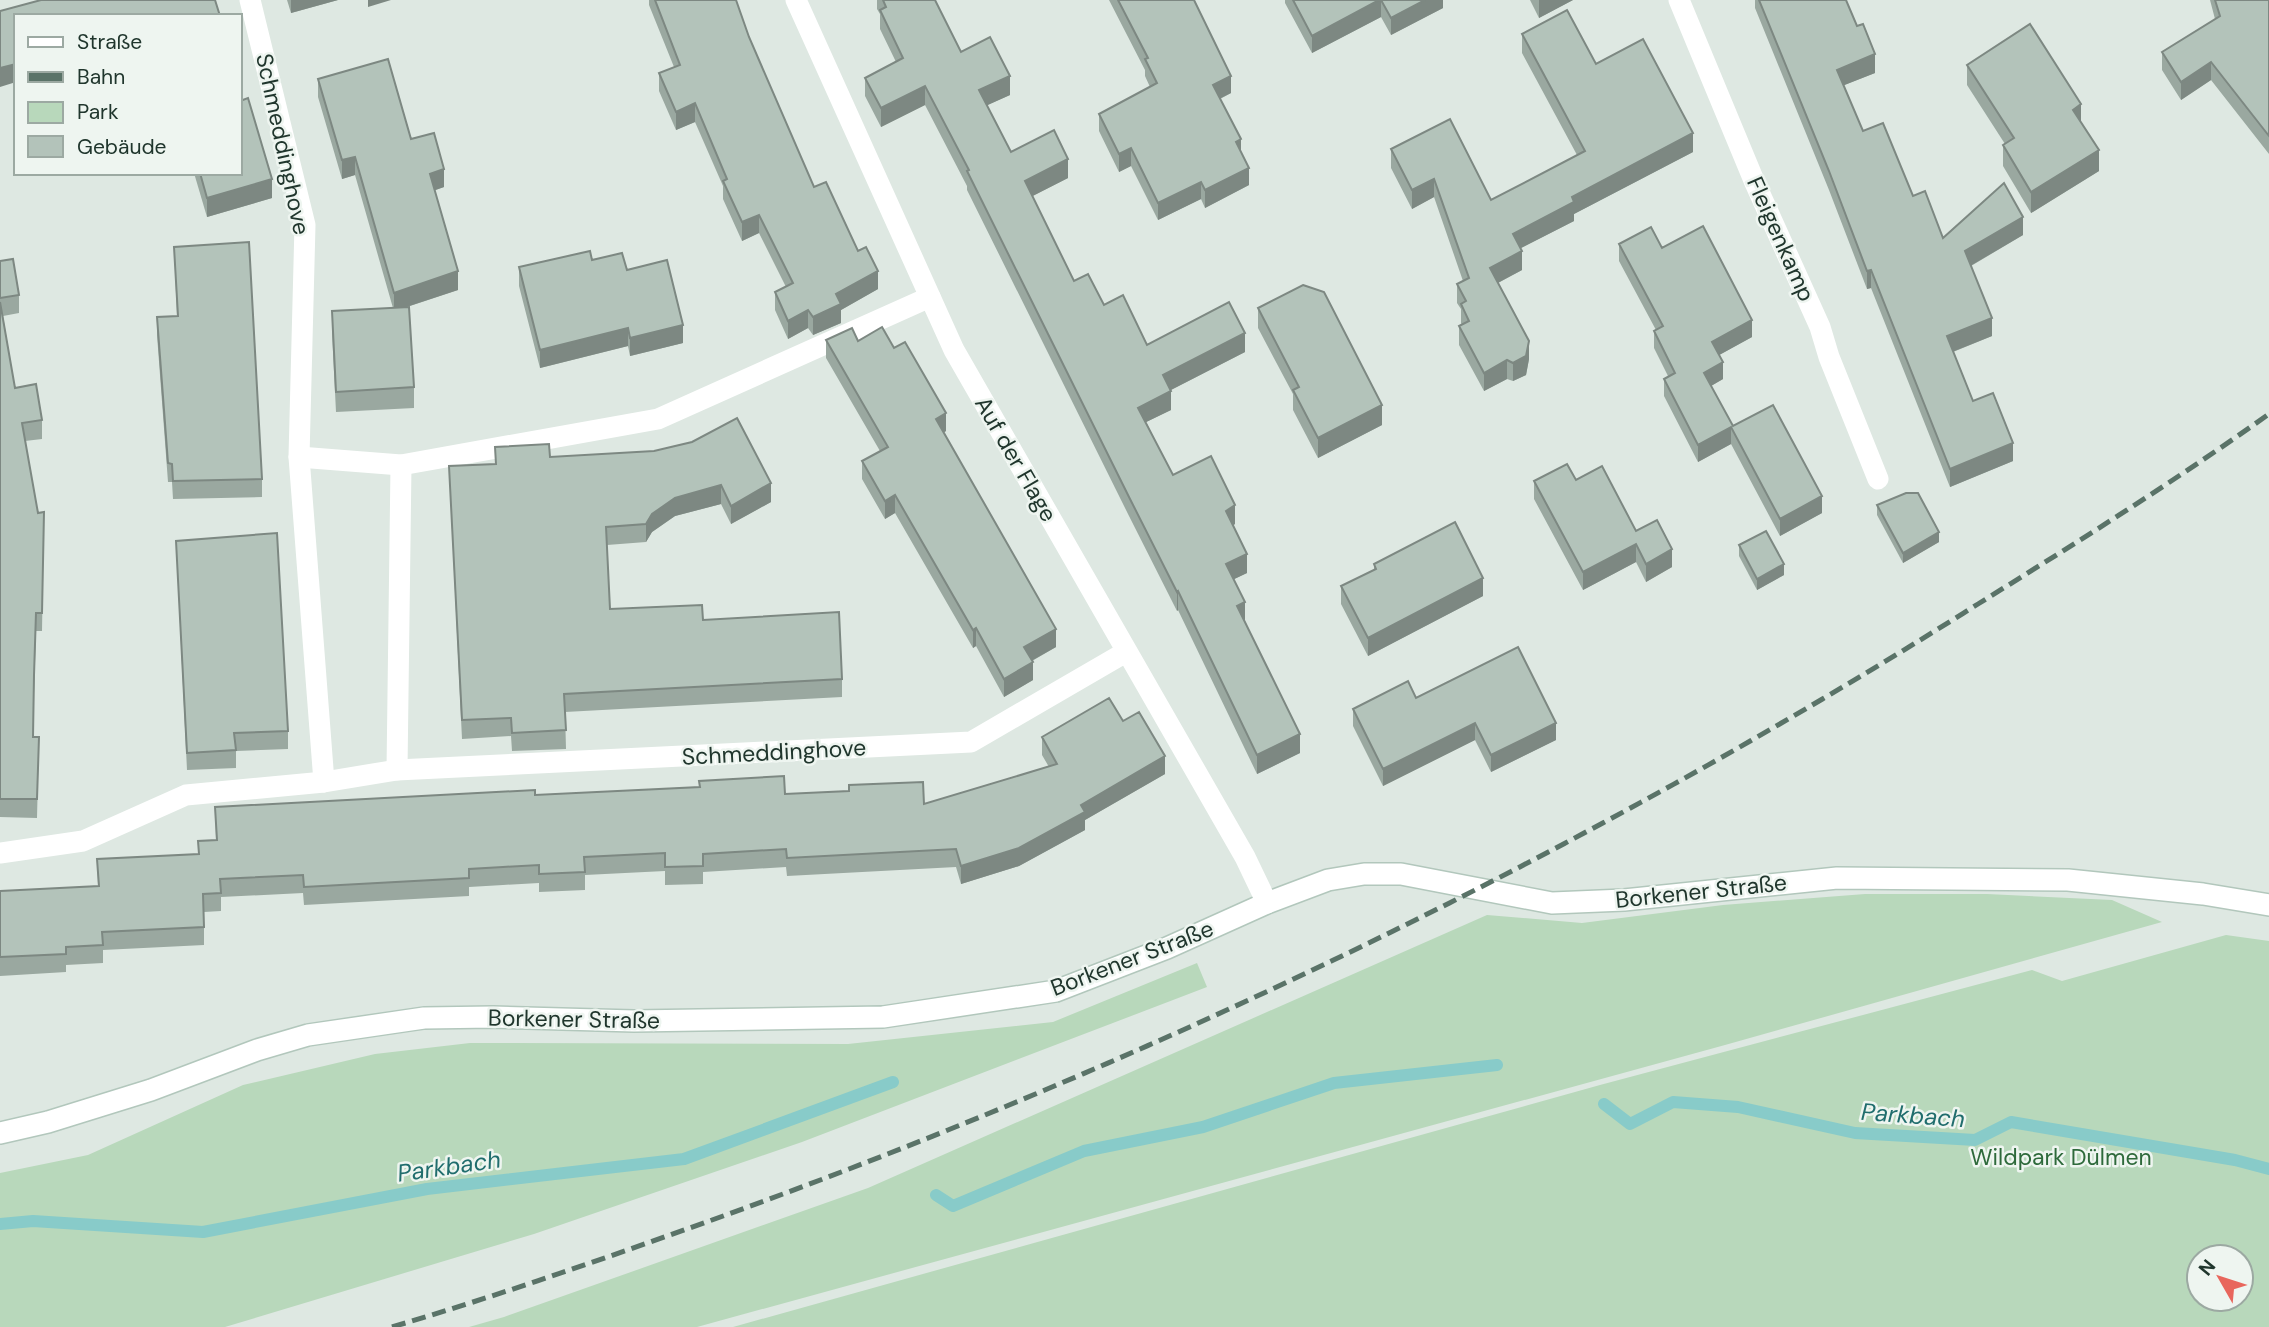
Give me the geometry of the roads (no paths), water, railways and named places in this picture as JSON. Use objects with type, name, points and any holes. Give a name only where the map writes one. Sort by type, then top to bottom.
[{"type":"street","name":"Schmeddinghove","points":[[250,0],[305,225],[299,457],[324,782]]},
{"type":"street","name":"Auf der Flage","points":[[796,0],[954,350],[1245,857],[1267,903]]},
{"type":"street","name":"Fleigenkamp","points":[[1679,0],[1755,183],[1821,327],[1829,357],[1878,480]]},
{"type":"street","points":[[299,457],[401,465],[658,419],[930,297]]},
{"type":"street","points":[[397,770],[401,465]]},
{"type":"street","name":"Schmeddinghove","points":[[0,853],[83,841],[186,795],[324,782],[397,770],[971,742],[1126,652]]},
{"type":"street","name":"Borkener Straße","points":[[0,1133],[48,1122],[151,1090],[308,1035],[424,1018],[634,1021],[883,1017],[1056,991],[1167,948],[1267,903],[1328,880],[1364,874],[1401,874],[1552,903],[1624,900],[1837,878],[2068,880],[2203,894],[2269,905]]},
{"type":"waterway","points":[[936,1195],[953,1206],[1084,1151],[1203,1127],[1334,1083],[1497,1065]]},
{"type":"waterway","name":"Parkbach","points":[[0,1224],[33,1221],[203,1232],[427,1189],[684,1159],[893,1082]]},
{"type":"waterway","name":"Parkbach","points":[[1604,1104],[1630,1124],[1673,1102],[1738,1107],[1855,1133],[1975,1140],[2011,1122],[2235,1160],[2269,1169]]},
{"type":"railway","points":[[392,1327],[593,1262],[877,1158],[1040,1092],[1202,1021],[1362,946],[1519,867],[1674,784],[1827,696],[2088,535],[2269,414]]},
{"type":"park label","name":"Wildpark Dülmen","points":[[2061,1157]]}]
